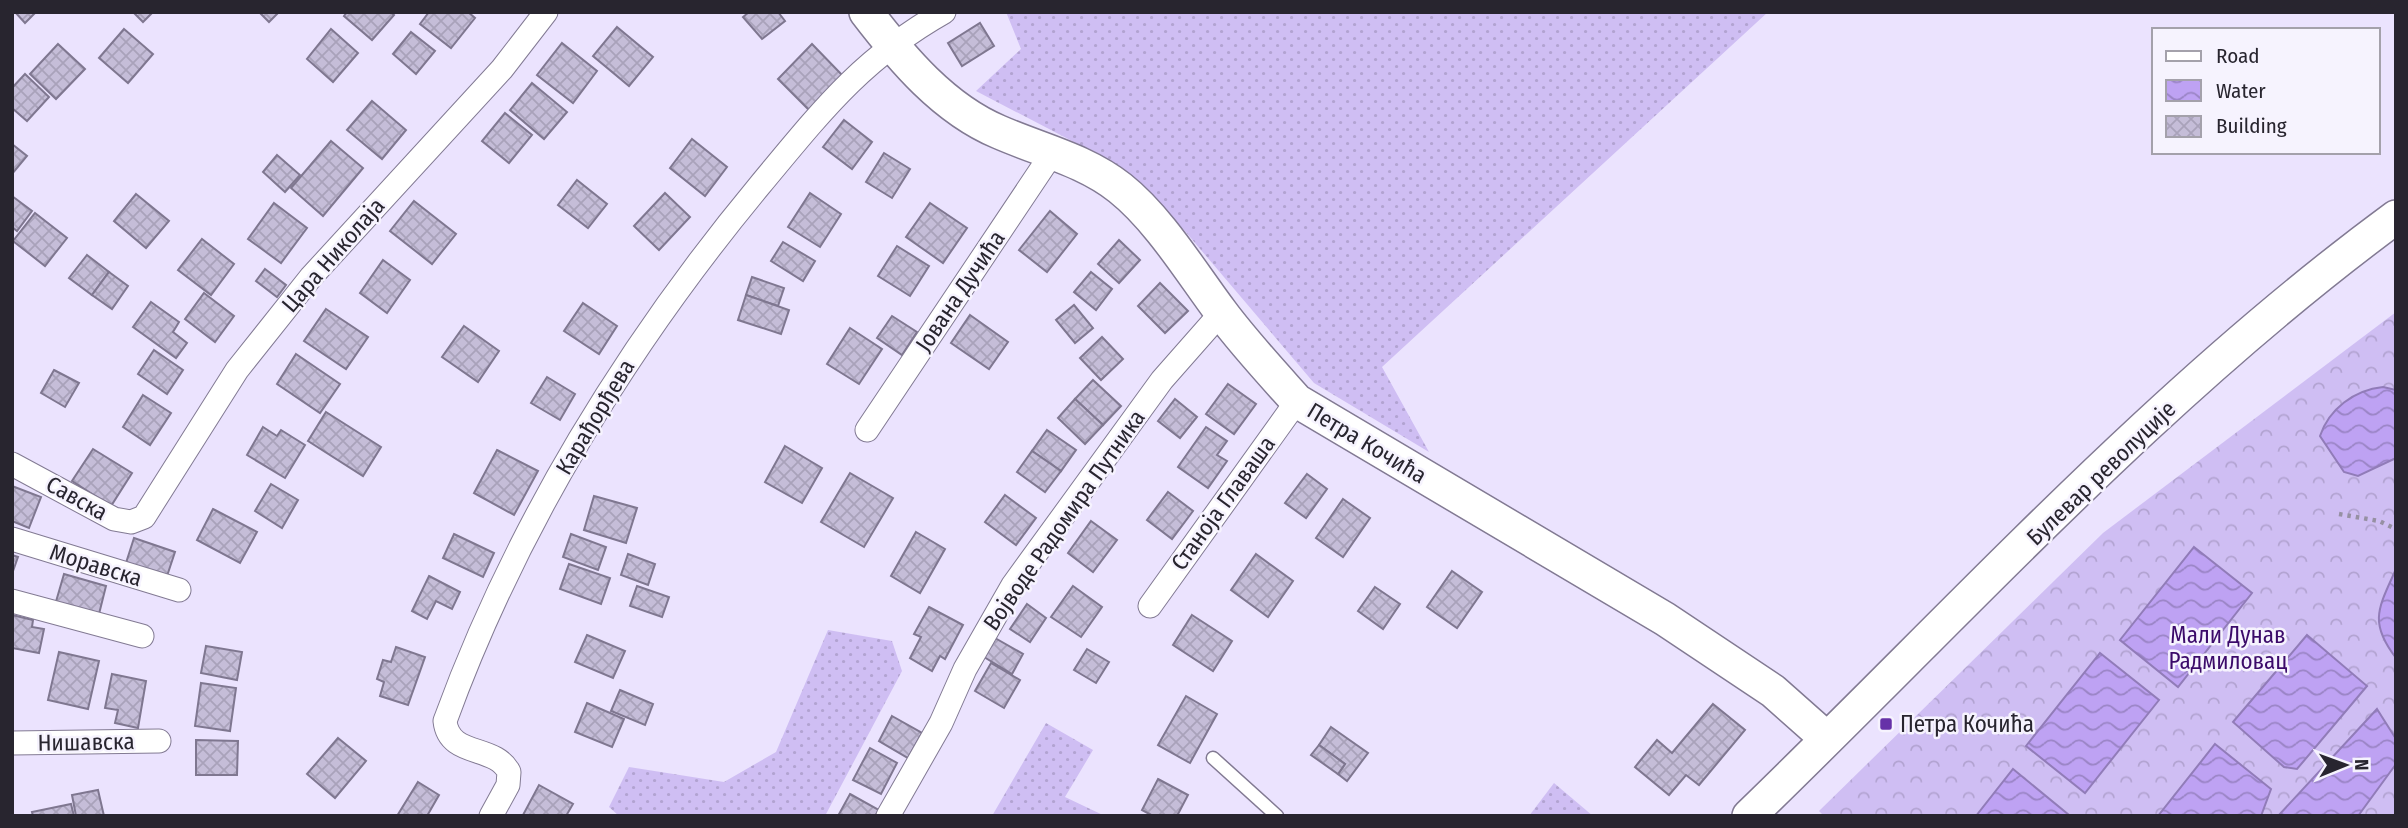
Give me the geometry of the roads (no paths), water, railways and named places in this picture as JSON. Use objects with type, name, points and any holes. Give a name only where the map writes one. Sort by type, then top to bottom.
[{"type":"street","name":"Цара Николаја","points":[[144,517],[237,370],[278,318],[405,171],[502,69],[546,12]]},
{"type":"street","name":"Петра Кочића","points":[[866,12],[891,45],[927,83],[963,112],[998,132],[1092,169],[1124,191],[1297,401],[1665,619],[1773,691],[1823,742]]},
{"type":"street","points":[[891,45],[944,12]]},
{"type":"street","name":"Карађорђева","points":[[491,816],[508,785],[509,772],[502,763],[452,741],[446,733],[445,721],[481,632],[550,494],[599,407],[681,283],[825,107],[891,45]]},
{"type":"street","name":"Јована Дучића","points":[[867,430],[1053,152]]},
{"type":"street","name":"Булевар револуције","points":[[1758,813],[1823,742],[2189,389],[2310,281],[2396,216]]},
{"type":"street","name":"Војводе Радомира Путника","points":[[888,816],[941,723],[971,659],[1013,585],[1162,380],[1222,313]]},
{"type":"street","name":"Станоја Главаша","points":[[1150,606],[1297,401]]},
{"type":"street","name":"Савска","points":[[12,464],[114,519],[131,522],[144,517]]},
{"type":"street","name":"Моравска","points":[[12,539],[179,590]]},
{"type":"street","points":[[12,601],[142,636]]},
{"type":"street","name":"Нишавска","points":[[12,743],[159,741]]},
{"type":"lane","points":[[1213,758],[1277,816]]},
{"type":"water","points":[[2383,387],[2396,390],[2396,458],[2358,476],[2344,472],[2320,436],[2324,426],[2344,402],[2362,392]]},
{"type":"water","points":[[2194,547],[2252,593],[2178,687],[2120,640]]},
{"type":"water","points":[[2396,569],[2396,658],[2382,634],[2379,614]]},
{"type":"water","points":[[2307,635],[2367,686],[2297,769],[2284,767],[2233,722]]},
{"type":"water","points":[[2100,653],[2159,700],[2085,793],[2026,746]]},
{"type":"water","points":[[2377,709],[2396,739],[2396,764],[2358,816],[2278,816]]},
{"type":"water","points":[[2215,744],[2271,789],[2261,816],[2158,816]]},
{"type":"water","points":[[2013,769],[2069,815],[2069,816],[1976,816]]},
{"type":"place","name":"Петра Кочића","points":[[1886,724]]},
{"type":"park label","name":"Мали Дунав Радмиловац","points":[[2228,648]]}]
